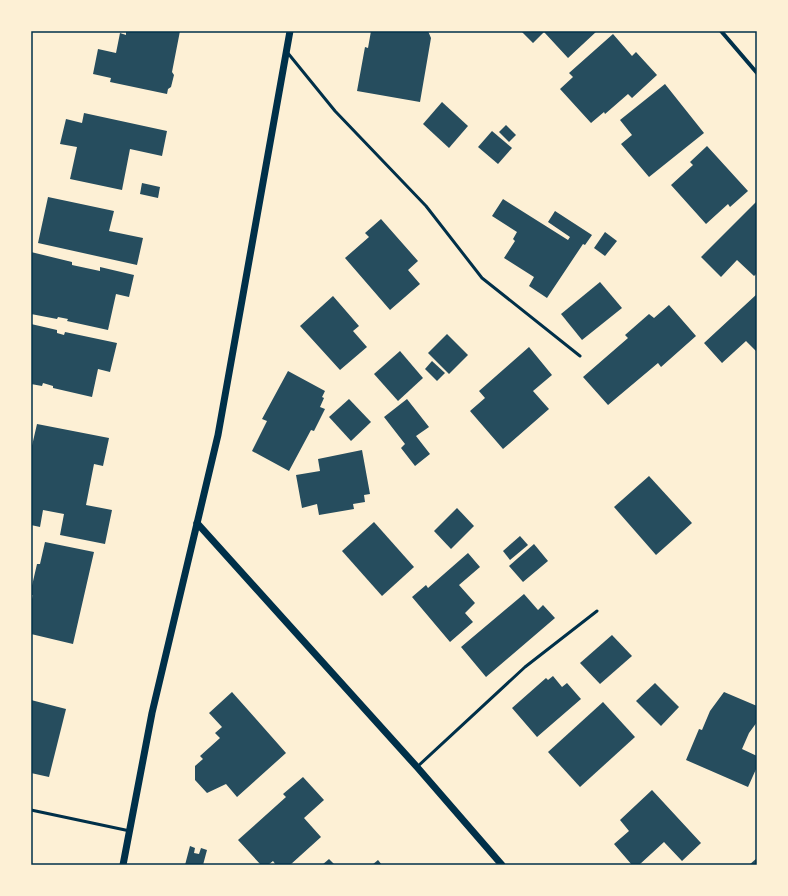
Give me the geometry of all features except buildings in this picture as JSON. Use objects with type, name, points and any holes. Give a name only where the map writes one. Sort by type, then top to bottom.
[{"type":"street","points":[[123,865],[152,713],[218,435],[290,31]]},
{"type":"street","points":[[721,31],[757,73]]},
{"type":"street","points":[[197,523],[417,767],[502,865]]},
{"type":"lane","points":[[286,50],[335,111],[426,206],[482,278],[580,356]]},
{"type":"lane","points":[[417,767],[525,667],[597,611]]},
{"type":"lane","points":[[31,810],[130,831]]}]
